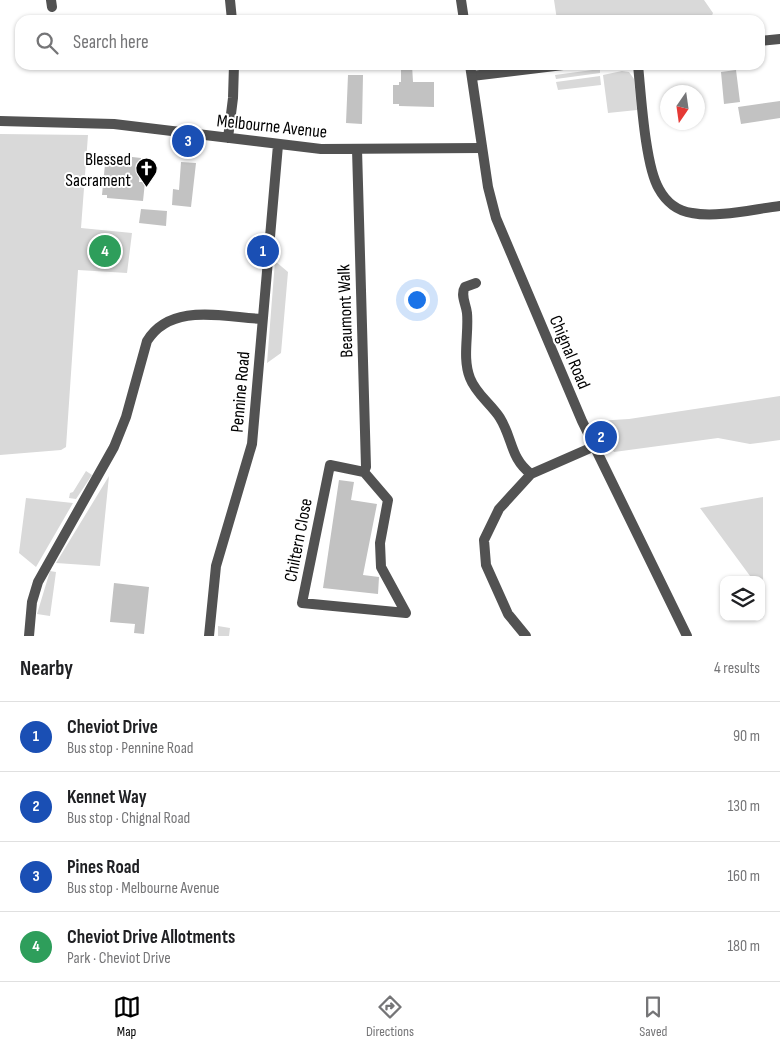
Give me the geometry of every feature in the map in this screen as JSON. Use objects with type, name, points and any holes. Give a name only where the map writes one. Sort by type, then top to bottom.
[{"type":"street","points":[[230,0],[232,15]]},
{"type":"street","points":[[461,0],[463,15]]},
{"type":"street","points":[[765,40],[780,39]]},
{"type":"street","points":[[228,138],[233,98],[234,70]]},
{"type":"street","name":"Chignal Road","points":[[471,70],[482,148],[496,218],[553,355],[594,446],[687,636]]},
{"type":"street","points":[[638,70],[642,111],[652,170],[658,188],[664,197],[679,209],[694,214],[780,206]]},
{"type":"street","name":"Melbourne Avenue","points":[[0,121],[114,124],[278,145],[357,149],[482,148]]},
{"type":"street","name":"Pennine Road","points":[[209,636],[216,566],[252,444],[278,145]]},
{"type":"street","name":"Beaumont Walk","points":[[357,149],[366,466],[364,472]]},
{"type":"street","points":[[476,283],[463,290],[467,314],[467,362],[470,379],[500,417],[507,431],[514,457],[521,467],[531,474]]},
{"type":"street","points":[[29,636],[32,602],[38,582],[114,448],[126,417],[147,341],[153,332],[171,318],[188,315],[262,319]]},
{"type":"street","points":[[526,636],[508,614],[486,565],[484,540],[499,509],[531,474],[594,446]]},
{"type":"street","name":"Chiltern Close","points":[[330,464],[364,472],[388,500],[380,543],[381,567],[406,613],[302,603],[330,464]]},
{"type":"shaded area","points":[[554,0],[704,0],[713,13],[712,15],[556,15]]},
{"type":"shaded area","points":[[600,70],[600,73],[556,79],[555,75]]},
{"type":"shaded area","points":[[622,71],[629,72],[634,79],[637,110],[608,113],[603,75]]},
{"type":"shaded area","points":[[600,76],[601,85],[558,90],[556,82]]},
{"type":"shaded area","points":[[0,134],[88,135],[81,228],[132,233],[127,273],[78,270],[66,447],[61,450],[0,455]]},
{"type":"shaded area","points":[[275,261],[288,272],[281,353],[267,363]]},
{"type":"shaded area","points":[[780,396],[780,440],[750,444],[718,438],[614,452],[596,421],[629,419]]},
{"type":"shaded area","points":[[86,471],[92,475],[76,499],[69,498],[70,493],[73,492]]},
{"type":"shaded area","points":[[109,476],[100,566],[56,563]]},
{"type":"shaded area","points":[[763,497],[763,576],[750,576],[700,508]]},
{"type":"shaded area","points":[[26,498],[73,503],[36,567],[19,553]]},
{"type":"shaded area","points":[[50,571],[56,572],[50,616],[37,614]]},
{"type":"shaded area","points":[[218,626],[230,628],[229,636],[218,636]]},
{"type":"building","points":[[401,70],[412,70],[413,82],[434,82],[434,107],[399,106],[399,104],[393,104],[393,85],[399,85],[399,82],[401,82]]},
{"type":"building","points":[[736,70],[740,102],[724,104],[721,72]]},
{"type":"building","points":[[348,75],[363,75],[362,124],[346,123]]},
{"type":"building","points":[[780,101],[780,118],[741,124],[738,107]]},
{"type":"building","points":[[106,154],[141,158],[139,182],[145,182],[143,201],[107,198],[107,195],[102,195]]},
{"type":"building","points":[[181,162],[196,163],[191,207],[172,205],[173,189],[179,190]]},
{"type":"building","points":[[141,209],[167,211],[166,226],[139,223]]},
{"type":"building","points":[[339,480],[354,482],[351,500],[377,504],[363,575],[379,577],[378,594],[323,588]]},
{"type":"building","points":[[114,583],[149,587],[144,634],[134,633],[135,624],[110,622]]},
{"type":"place","name":"Pines Road","points":[[188,141]]},
{"type":"place","name":"Blessed Sacrament","points":[[147,188]]},
{"type":"place","name":"Cheviot Drive Allotments","points":[[105,251]]},
{"type":"place","name":"Cheviot Drive","points":[[263,251]]},
{"type":"place","name":"Kennet Way","points":[[601,437]]}]
